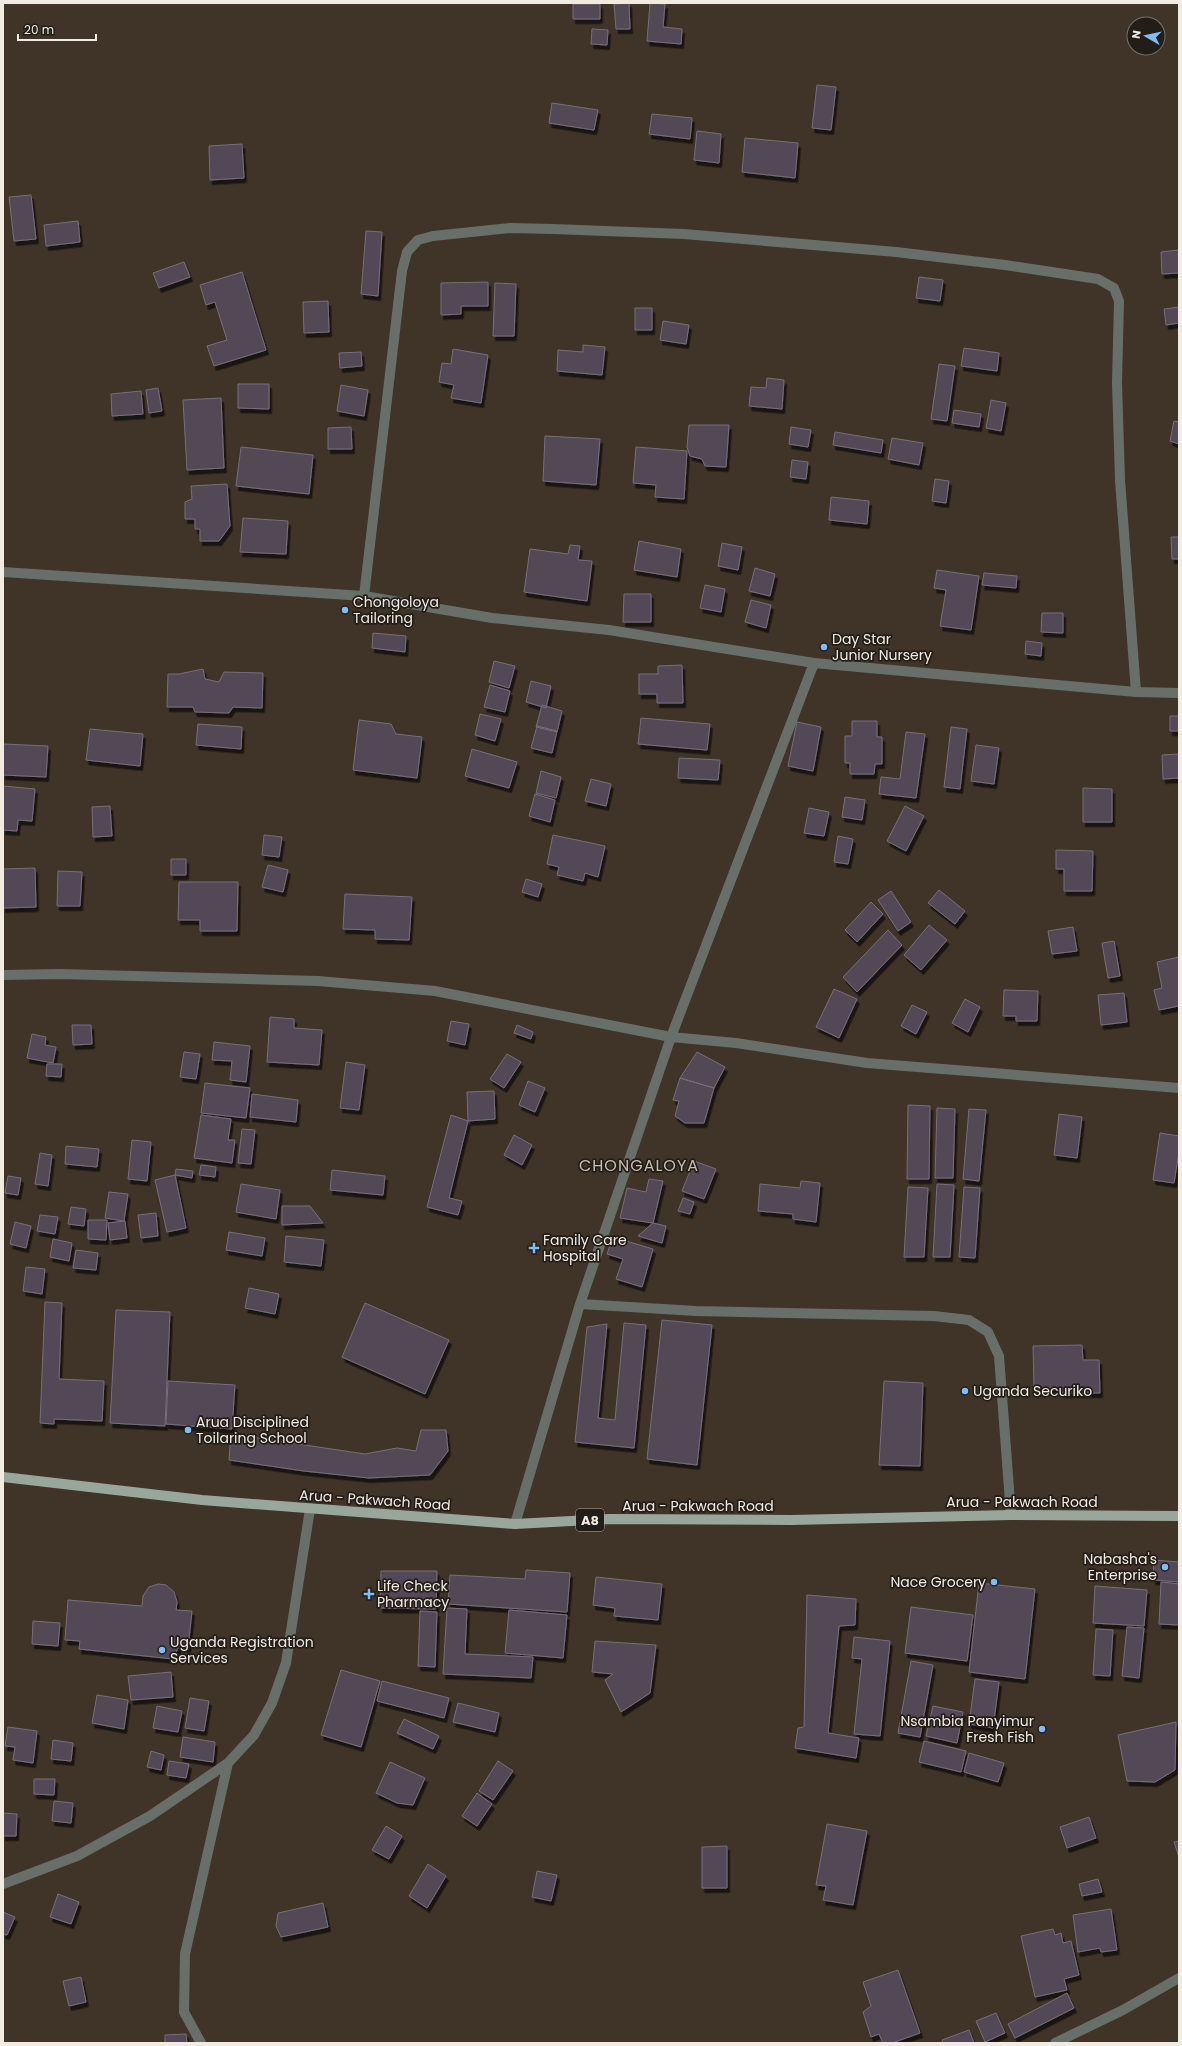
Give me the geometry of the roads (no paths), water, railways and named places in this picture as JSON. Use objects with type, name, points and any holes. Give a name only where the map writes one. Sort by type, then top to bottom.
[{"type":"main road","name":"Arua - Pakwach Road","points":[[3,1477],[202,1500],[515,1524],[609,1519],[791,1520],[1010,1515],[1179,1516]]},
{"type":"street","points":[[364,596],[402,271],[407,252],[418,240],[433,236],[510,228],[661,233],[896,252],[1005,265],[1098,278],[1114,288],[1119,301],[1117,383],[1120,480],[1136,692]]},
{"type":"street","points":[[3,572],[364,596],[492,618],[609,630],[814,663],[1136,692],[1179,693]]},
{"type":"street","points":[[515,1524],[580,1304],[671,1037],[814,663]]},
{"type":"street","points":[[3,975],[60,974],[318,981],[435,991],[671,1037],[736,1043],[867,1063],[1179,1088]]},
{"type":"street","points":[[580,1304],[696,1311],[934,1316],[969,1320],[988,1332],[999,1356],[1010,1515]]},
{"type":"street","points":[[3,1884],[77,1856],[150,1816],[228,1763],[254,1735],[272,1703],[286,1663],[310,1509]]},
{"type":"street","points":[[201,2043],[184,2012],[185,1954],[228,1763]]},
{"type":"street","points":[[1054,2043],[1123,2010],[1179,1978]]},
{"type":"place","name":"Chongoloya Tailoring","points":[[345,610]]},
{"type":"place","name":"Day Star Junior Nursery","points":[[824,647]]},
{"type":"place","name":"Family Care Hospital","points":[[534,1248]]},
{"type":"place","name":"Uganda Securiko","points":[[965,1391]]},
{"type":"place","name":"Arua Disciplined Toilaring School","points":[[188,1430]]},
{"type":"place","name":"Nabasha's Enterprise","points":[[1165,1567]]},
{"type":"place","name":"Nace Grocery","points":[[994,1582]]},
{"type":"place","name":"Life Check Pharmacy","points":[[369,1594]]},
{"type":"place","name":"Uganda Registration Services","points":[[162,1650]]},
{"type":"place","name":"Nsambia Panyimur Fresh Fish","points":[[1042,1729]]},
{"type":"district","name":"CHONGALOYA","points":[[639,1165]]}]
